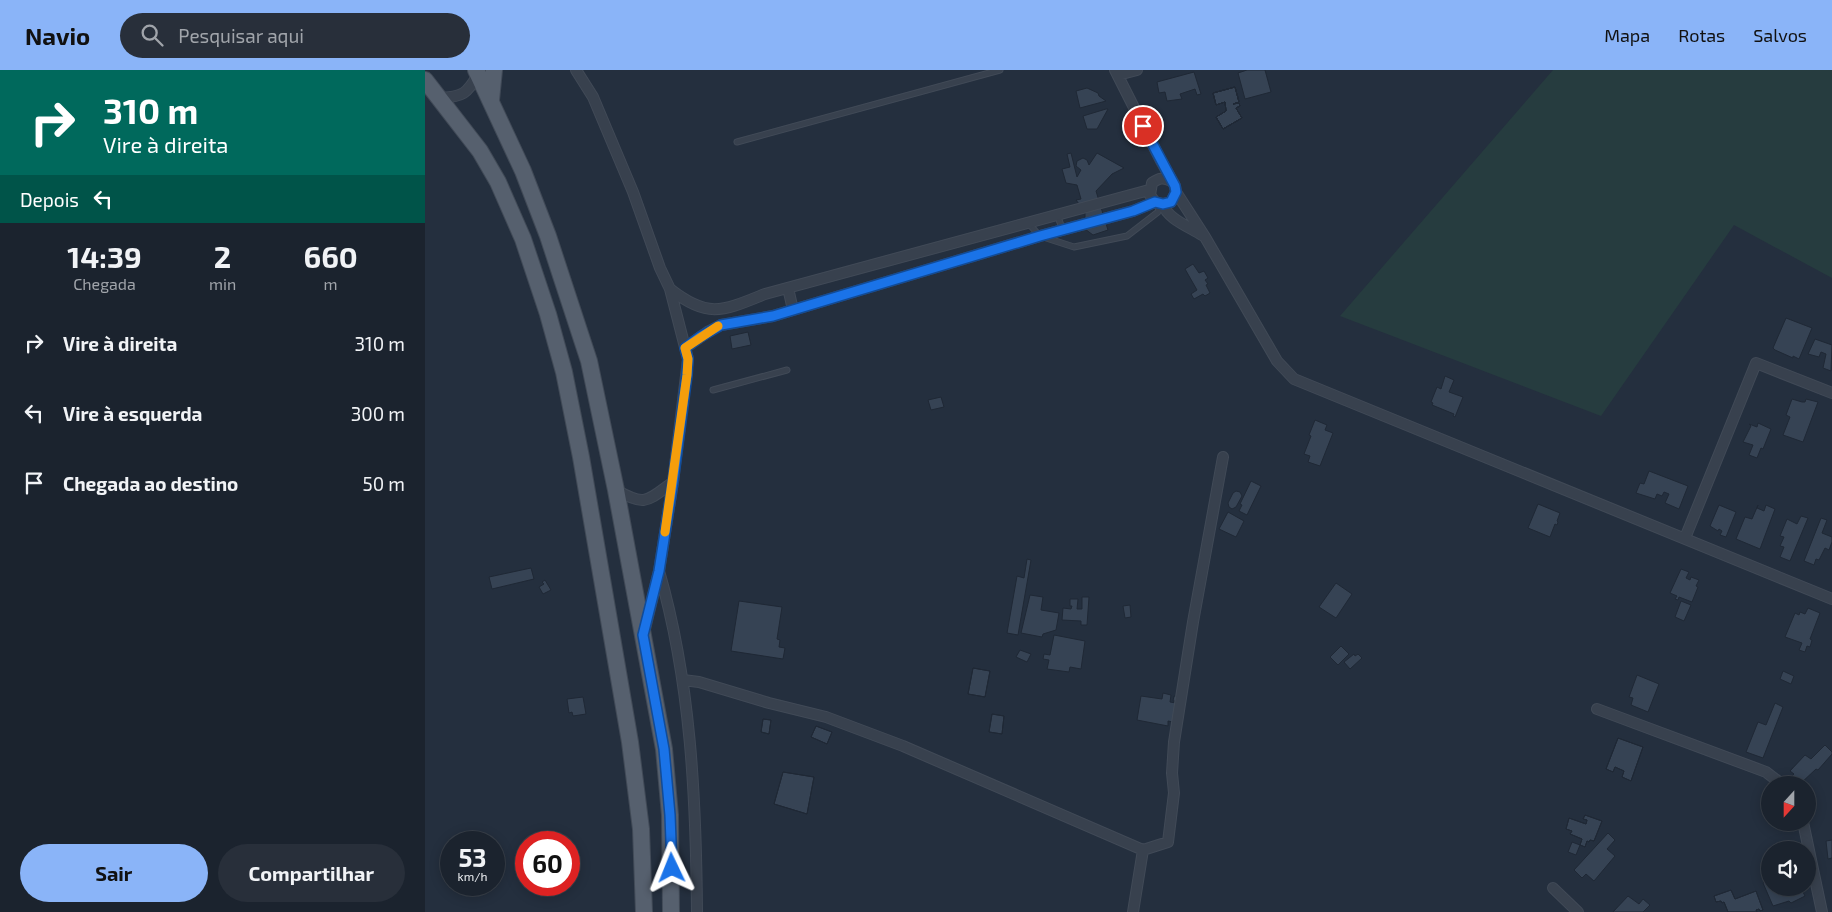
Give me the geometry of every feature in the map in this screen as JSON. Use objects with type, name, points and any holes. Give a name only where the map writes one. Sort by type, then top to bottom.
[{"type":"main road","points":[[482,71],[491,100],[523,171],[571,304],[589,361],[616,490],[664,749],[670,815],[671,912]]},
{"type":"main road","points":[[425,80],[480,151],[498,182],[523,239],[548,314],[564,372],[629,742],[641,829],[644,912]]},
{"type":"street","points":[[576,70],[593,97],[633,192],[669,289],[688,359],[673,482],[659,571],[643,635]]},
{"type":"street","points":[[1137,70],[1117,73],[1175,186],[1176,192],[1205,236],[1277,361],[1294,379],[1832,599]]},
{"type":"street","points":[[439,98],[456,97],[464,94],[482,71]]},
{"type":"street","points":[[1157,179],[1160,159]]},
{"type":"street","points":[[1171,181],[1165,178],[1157,179],[1152,183],[1149,190],[1150,195],[1173,217],[1205,236]]},
{"type":"street","points":[[669,289],[686,302],[709,309],[731,308],[788,288],[1149,190]]},
{"type":"street","points":[[685,348],[721,325],[773,316],[1040,236],[1171,202],[1176,192]]},
{"type":"street","points":[[1118,198],[1121,214]]},
{"type":"street","points":[[788,288],[793,310]]},
{"type":"street","points":[[749,301],[753,319]]},
{"type":"street","points":[[1685,538],[1756,363],[1832,393]]},
{"type":"street","points":[[683,680],[699,682],[769,703],[826,717],[903,746],[1143,850],[1168,842],[1175,793],[1172,773],[1174,742],[1193,622],[1223,456]]},
{"type":"street","points":[[616,490],[632,499],[641,501],[652,498],[673,482]]},
{"type":"street","points":[[659,571],[669,604],[683,680],[689,730],[697,843],[697,912]]},
{"type":"street","points":[[1597,709],[1766,772],[1771,776]]},
{"type":"street","points":[[1805,831],[1822,912]]},
{"type":"street","points":[[1133,912],[1143,850]]},
{"type":"street","points":[[1553,888],[1578,912]]},
{"type":"lane","points":[[737,142],[1000,70]]},
{"type":"lane","points":[[1028,223],[1040,236],[1074,247],[1127,236],[1158,212],[1159,204]]},
{"type":"lane","points":[[1057,215],[1063,230]]},
{"type":"lane","points":[[713,390],[787,370]]},
{"type":"green space","points":[[1553,70],[1832,70],[1832,278],[1734,225],[1601,416],[1340,316]]},
{"type":"building","points":[[1247,70],[1265,70],[1271,92],[1245,99],[1238,73]]},
{"type":"building","points":[[1194,72],[1201,94],[1197,95],[1195,89],[1180,94],[1182,99],[1167,101],[1165,92],[1159,93],[1157,82]]},
{"type":"building","points":[[1235,87],[1239,102],[1233,104],[1239,103],[1240,106],[1236,108],[1242,118],[1223,129],[1216,117],[1226,111],[1225,102],[1216,105],[1213,93]]},
{"type":"building","points":[[1235,87],[1239,102],[1233,104],[1239,103],[1240,106],[1236,108],[1242,118],[1223,129],[1216,117],[1226,111],[1225,102],[1216,105],[1213,93]]},
{"type":"building","points":[[1235,87],[1239,102],[1233,104],[1239,103],[1240,106],[1236,108],[1242,118],[1223,129],[1216,117],[1226,111],[1225,102],[1216,105],[1213,93]]},
{"type":"building","points":[[1235,87],[1239,102],[1233,104],[1239,103],[1240,106],[1236,108],[1242,118],[1223,129],[1216,117],[1226,111],[1225,102],[1216,105],[1213,93]]},
{"type":"building","points":[[1235,87],[1239,102],[1233,104],[1239,103],[1240,106],[1236,108],[1242,118],[1223,129],[1216,117],[1226,111],[1225,102],[1216,105],[1213,93]]},
{"type":"building","points":[[1087,88],[1098,93],[1106,101],[1080,108],[1076,91]]},
{"type":"building","points":[[1108,109],[1097,129],[1087,129],[1083,116]]},
{"type":"building","points":[[1071,153],[1077,177],[1081,170],[1076,166],[1077,161],[1083,158],[1087,160],[1089,165],[1097,153],[1124,168],[1112,174],[1096,191],[1108,230],[1093,235],[1085,229],[1085,212],[1076,200],[1081,199],[1077,185],[1066,183],[1062,169],[1070,167],[1067,154]]},
{"type":"building","points":[[1193,264],[1199,273],[1204,271],[1208,278],[1205,280],[1210,293],[1205,296],[1203,294],[1194,299],[1191,294],[1197,290],[1185,269]]},
{"type":"building","points":[[1786,318],[1812,328],[1799,359],[1773,348]]},
{"type":"building","points":[[748,332],[751,345],[732,349],[730,336]]},
{"type":"building","points":[[1815,339],[1832,345],[1831,371],[1823,368],[1826,354],[1821,352],[1819,357],[1808,354]]},
{"type":"building","points":[[1445,376],[1454,380],[1449,392],[1463,397],[1455,417],[1453,416],[1454,414],[1432,405],[1433,403],[1431,402],[1437,387],[1441,389]]},
{"type":"building","points":[[941,397],[944,407],[931,410],[928,400]]},
{"type":"building","points":[[1792,399],[1802,402],[1805,402],[1806,399],[1818,402],[1803,442],[1783,435],[1790,417],[1786,415]]},
{"type":"building","points":[[1315,420],[1327,425],[1325,430],[1333,433],[1320,466],[1308,462],[1310,456],[1304,454]]},
{"type":"building","points":[[1758,423],[1771,429],[1757,458],[1749,455],[1753,445],[1743,442],[1751,426],[1749,424],[1757,427]]},
{"type":"building","points":[[1649,471],[1688,486],[1679,509],[1665,503],[1669,494],[1664,492],[1662,496],[1657,494],[1655,499],[1636,493],[1640,483],[1644,484]]},
{"type":"building","points":[[1251,481],[1261,486],[1247,515],[1239,511],[1242,505],[1240,504]]},
{"type":"building","points":[[1236,491],[1240,492],[1242,496],[1236,507],[1232,509],[1228,503]]},
{"type":"building","points":[[1538,504],[1560,513],[1557,525],[1555,524],[1550,537],[1528,528]]},
{"type":"building","points":[[1719,505],[1736,512],[1726,537],[1720,535],[1722,531],[1719,529],[1718,531],[1710,526]]},
{"type":"building","points":[[1758,505],[1757,508],[1764,511],[1766,505],[1775,509],[1760,549],[1736,539],[1745,517],[1752,519]]},
{"type":"building","points":[[1228,512],[1244,521],[1236,537],[1219,529]]},
{"type":"building","points":[[1801,516],[1808,518],[1790,561],[1780,557],[1784,547],[1780,546],[1784,537],[1780,536],[1787,519],[1797,524]]},
{"type":"building","points":[[1821,518],[1827,520],[1822,533],[1832,537],[1832,542],[1829,550],[1825,548],[1819,560],[1816,559],[1814,565],[1804,561]]},
{"type":"building","points":[[1027,559],[1031,560],[1018,635],[1007,633],[1017,576],[1024,578]]},
{"type":"building","points":[[531,568],[534,579],[492,589],[489,577]]},
{"type":"building","points":[[1681,569],[1689,572],[1686,578],[1690,580],[1691,577],[1699,580],[1692,602],[1679,597],[1678,600],[1675,599],[1677,596],[1670,593]]},
{"type":"building","points":[[545,580],[551,590],[543,594],[539,587],[544,584],[542,582]]},
{"type":"building","points":[[1336,583],[1352,594],[1336,618],[1319,607]]},
{"type":"building","points":[[1030,595],[1043,597],[1041,610],[1059,613],[1056,630],[1043,634],[1042,637],[1021,633]]},
{"type":"building","points":[[1082,597],[1089,597],[1087,625],[1081,625],[1081,621],[1062,620],[1063,608],[1071,609],[1070,599],[1078,599],[1077,609],[1082,609]]},
{"type":"building","points":[[739,601],[782,607],[777,639],[780,640],[779,647],[785,648],[783,659],[731,651]]},
{"type":"building","points":[[1681,601],[1691,605],[1684,621],[1675,617]]},
{"type":"building","points":[[1130,605],[1131,617],[1125,618],[1123,606]]},
{"type":"building","points":[[1808,608],[1820,613],[1810,639],[1812,640],[1810,647],[1807,646],[1805,652],[1799,650],[1802,643],[1785,637],[1795,613],[1799,615],[1800,612],[1805,614]]},
{"type":"building","points":[[1054,635],[1085,641],[1081,669],[1070,667],[1069,672],[1047,669],[1049,660],[1043,659],[1044,654],[1050,655]]},
{"type":"building","points":[[1341,646],[1349,654],[1338,665],[1330,657]]},
{"type":"building","points":[[1020,650],[1031,654],[1027,662],[1016,657]]},
{"type":"building","points":[[1354,654],[1355,656],[1358,654],[1362,658],[1350,669],[1344,662]]},
{"type":"building","points":[[973,668],[990,671],[985,697],[968,694]]},
{"type":"building","points":[[973,668],[990,671],[985,697],[968,694]]},
{"type":"building","points":[[1783,671],[1794,676],[1791,684],[1780,679]]},
{"type":"building","points":[[1637,675],[1659,684],[1648,712],[1631,705],[1633,698],[1629,697]]},
{"type":"building","points":[[1163,693],[1171,695],[1170,702],[1176,703],[1176,701],[1173,701],[1174,696],[1180,697],[1173,722],[1168,721],[1168,726],[1137,720],[1141,696],[1162,699]]},
{"type":"building","points":[[583,697],[586,714],[573,716],[572,712],[569,713],[567,699]]},
{"type":"building","points":[[1775,703],[1783,707],[1763,758],[1746,752],[1758,722],[1766,725]]},
{"type":"building","points":[[992,714],[1004,716],[1002,734],[989,732]]},
{"type":"building","points":[[992,714],[1004,716],[1002,734],[989,732]]},
{"type":"building","points":[[763,719],[771,720],[769,734],[761,732]]},
{"type":"building","points":[[763,719],[771,720],[769,734],[761,732]]},
{"type":"building","points":[[816,726],[832,732],[827,744],[811,737]]},
{"type":"building","points":[[816,726],[832,732],[827,744],[811,737]]},
{"type":"building","points":[[1618,738],[1643,747],[1631,781],[1622,777],[1624,771],[1615,767],[1613,772],[1606,769]]},
{"type":"building","points":[[1618,738],[1643,747],[1631,781],[1622,777],[1624,771],[1615,767],[1613,772],[1606,769]]},
{"type":"building","points":[[1825,745],[1832,752],[1818,770],[1816,769],[1809,776],[1792,776],[1794,774],[1790,771],[1805,755],[1811,759]]},
{"type":"building","points":[[783,772],[814,777],[807,814],[774,804]]},
{"type":"building","points":[[783,772],[814,777],[807,814],[774,804]]},
{"type":"building","points":[[1585,815],[1602,821],[1594,841],[1587,841],[1585,847],[1580,845],[1582,839],[1570,834],[1572,831],[1566,829],[1569,818],[1586,824],[1587,820],[1583,819]]},
{"type":"building","points":[[1585,815],[1602,821],[1594,841],[1587,841],[1585,847],[1580,845],[1582,839],[1570,834],[1572,831],[1566,829],[1569,818],[1586,824],[1587,820],[1583,819]]},
{"type":"building","points":[[1608,833],[1615,840],[1607,849],[1615,856],[1594,881],[1586,874],[1582,878],[1574,870]]},
{"type":"building","points":[[1832,840],[1832,858],[1828,859],[1826,841]]},
{"type":"building","points":[[1572,842],[1580,845],[1576,855],[1568,852]]},
{"type":"building","points":[[1731,890],[1735,899],[1756,891],[1763,910],[1756,910],[1757,912],[1728,912],[1724,902],[1716,902],[1714,896]]},
{"type":"building","points":[[1731,890],[1735,899],[1756,891],[1763,910],[1756,910],[1757,912],[1728,912],[1724,902],[1716,902],[1714,896]]},
{"type":"building","points":[[1628,896],[1639,904],[1643,899],[1650,905],[1643,912],[1613,912]]},
{"type":"building","points":[[1769,896],[1805,896],[1791,903],[1789,901],[1773,906]]},
{"type":"slow traffic","points":[[665,532],[687,375],[688,359],[685,348],[718,326]]},
{"type":"route","points":[[672,868],[670,815],[664,749],[643,635],[659,571],[673,482],[687,375],[688,359],[685,348],[721,325],[773,316],[1040,236],[1133,211],[1155,202],[1160,204],[1171,202],[1175,197],[1175,186],[1143,126]]}]
